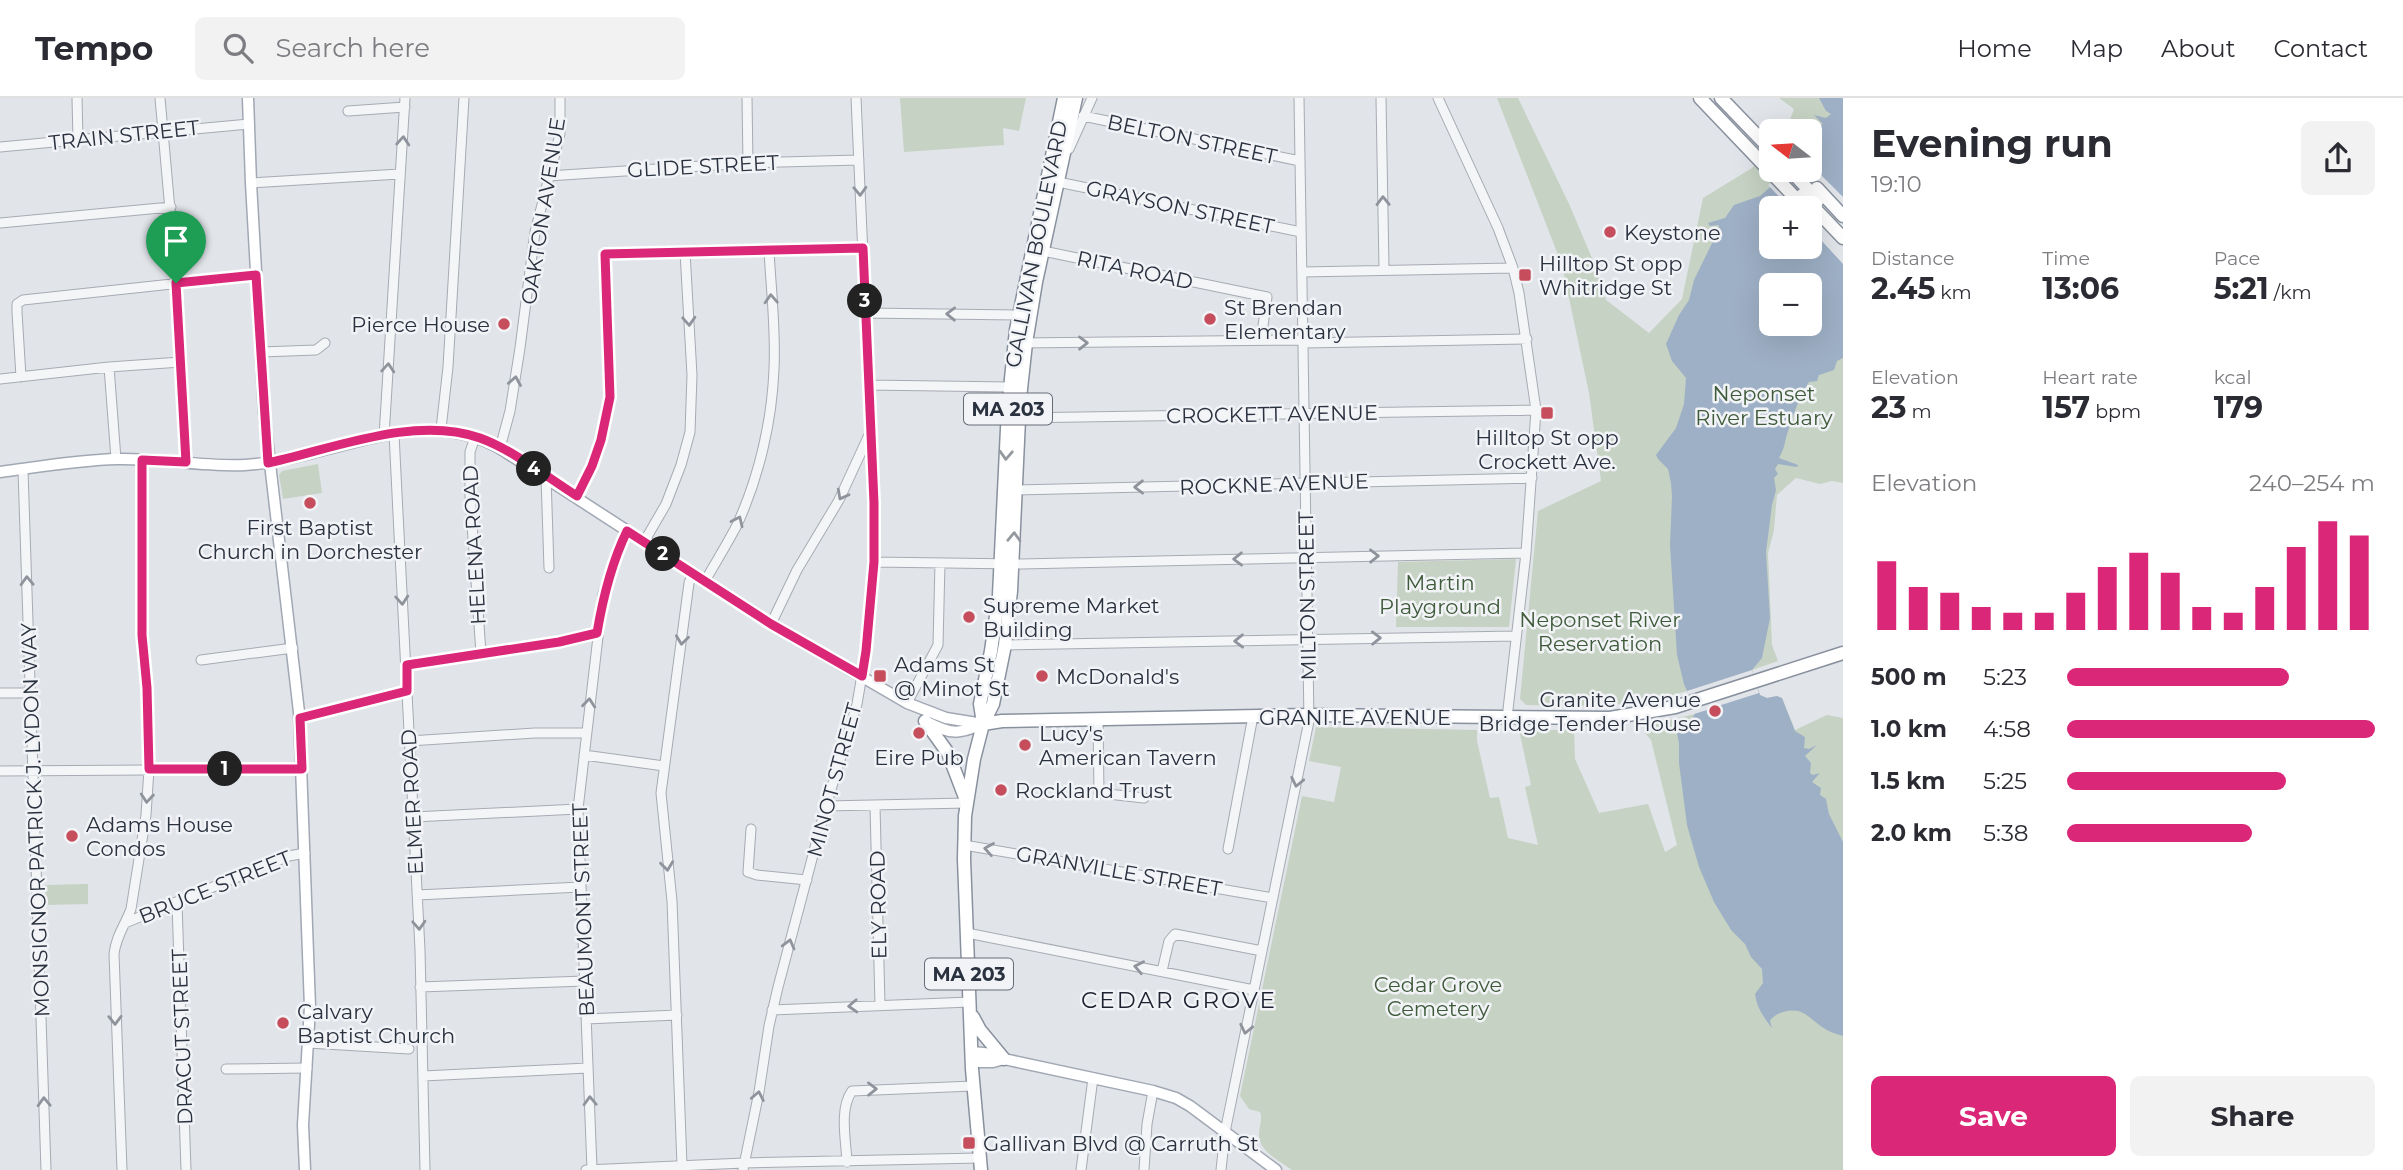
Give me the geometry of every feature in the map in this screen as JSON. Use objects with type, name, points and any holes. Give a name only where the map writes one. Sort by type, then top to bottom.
[{"type":"highway","points":[[1700,98],[1759,149]]},
{"type":"highway","points":[[1710,98],[1759,148]]},
{"type":"highway","points":[[1721,98],[1759,146]]},
{"type":"highway","points":[[1731,98],[1759,127]]},
{"type":"highway","name":"GALLIVAN BOULEVARD","points":[[983,723],[980,704],[1007,564],[1016,490],[1010,387],[1062,167],[1071,107]]},
{"type":"highway","name":"GALLIVAN BOULEVARD","points":[[981,1164],[972,1057],[967,933],[964,845],[967,803],[983,723],[993,704],[1005,645],[1013,418],[1020,343],[1019,315],[1071,107]]},
{"type":"highway","points":[[1789,182],[1843,238]]},
{"type":"highway","points":[[1801,182],[1843,226]]},
{"type":"highway","points":[[1810,182],[1843,216]]},
{"type":"highway","points":[[1822,226],[1843,249]]},
{"type":"highway","name":"GRANITE AVENUE","points":[[983,723],[1309,715],[1610,718],[1650,713],[1690,702],[1843,653]]},
{"type":"highway","points":[[925,721],[948,753],[967,803]]},
{"type":"highway","points":[[970,1006],[980,1030],[1004,1059]]},
{"type":"main road","points":[[248,98],[268,463],[300,718],[310,996],[302,1143],[305,1170]]},
{"type":"main road","points":[[0,472],[116,459],[242,465],[268,463],[389,435],[441,429],[475,436],[577,496],[771,624],[907,703],[946,718],[983,723]]},
{"type":"main road","points":[[907,703],[925,721],[939,729],[960,733],[983,723]]},
{"type":"main road","points":[[972,1057],[994,1054],[1004,1059],[1176,1098],[1276,1170]]},
{"type":"street","points":[[77,98],[78,140]]},
{"type":"street","points":[[160,98],[171,207],[186,462]]},
{"type":"street","points":[[441,429],[448,368],[464,98]]},
{"type":"street","name":"OAKTON AVENUE","points":[[499,448],[510,411],[535,232],[560,134],[560,98]]},
{"type":"street","points":[[747,98],[748,163]]},
{"type":"street","name":"MINOT STREET","points":[[743,1166],[759,1092],[772,1010],[826,806],[857,704],[866,651],[874,562],[874,503],[856,98]]},
{"type":"street","name":"GALLIVAN BOULEVARD","points":[[1071,107],[1091,98]]},
{"type":"street","name":"MILTON STREET","points":[[1221,1170],[1225,1132],[1307,736],[1309,715],[1299,98]]},
{"type":"street","points":[[1381,98],[1384,270]]},
{"type":"street","points":[[1438,98],[1498,228],[1513,268],[1527,339],[1536,410],[1526,553],[1507,718]]},
{"type":"street","points":[[348,111],[405,103]]},
{"type":"street","name":"ELMER ROAD","points":[[405,103],[389,435],[407,665],[425,1170]]},
{"type":"street","name":"BELTON STREET","points":[[1071,107],[1300,161]]},
{"type":"street","name":"TRAIN STREET","points":[[0,148],[249,124]]},
{"type":"street","name":"GLIDE STREET","points":[[548,176],[748,163],[859,160]]},
{"type":"street","points":[[251,183],[400,174]]},
{"type":"street","name":"GRAYSON STREET","points":[[1058,182],[1301,232]]},
{"type":"street","points":[[0,223],[171,207]]},
{"type":"street","points":[[577,496],[601,440],[610,397],[605,254],[863,248]]},
{"type":"street","points":[[705,581],[737,524],[746,501],[758,467],[768,420],[774,368],[769,251]]},
{"type":"street","name":"RITA ROAD","points":[[1043,251],[1267,297],[1261,340]]},
{"type":"street","points":[[644,542],[666,504],[690,432],[692,375],[685,253]]},
{"type":"street","points":[[1302,271],[1513,268]]},
{"type":"street","points":[[21,377],[17,312],[18,304],[23,300],[256,275]]},
{"type":"street","points":[[865,313],[1019,315]]},
{"type":"street","points":[[1020,343],[1527,339]]},
{"type":"street","points":[[261,352],[316,350],[325,343]]},
{"type":"street","points":[[0,379],[181,362]]},
{"type":"street","points":[[109,367],[116,459]]},
{"type":"street","points":[[868,386],[1010,387]]},
{"type":"street","name":"CROCKETT AVENUE","points":[[1013,418],[1536,410]]},
{"type":"street","points":[[771,624],[797,570],[854,471],[869,432]]},
{"type":"street","name":"HELENA ROAD","points":[[475,436],[470,452],[470,495],[481,653]]},
{"type":"street","points":[[122,1170],[114,954],[118,933],[131,909],[136,885],[146,815],[149,769],[147,688],[142,635],[142,460]]},
{"type":"street","name":"MONSIGNOR PATRICK J. LYDON WAY","points":[[23,470],[46,1170]]},
{"type":"street","points":[[546,477],[549,568]]},
{"type":"street","name":"ROCKNE AVENUE","points":[[1016,490],[1532,478]]},
{"type":"street","name":"BEAUMONT STREET","points":[[592,1169],[578,809],[603,594],[627,531]]},
{"type":"street","points":[[874,562],[1007,564],[1526,553]]},
{"type":"street","points":[[907,703],[938,645],[940,563]]},
{"type":"street","points":[[682,1165],[671,901],[661,793],[689,583],[693,573]]},
{"type":"street","points":[[407,665],[597,633]]},
{"type":"street","points":[[1005,645],[1517,636]]},
{"type":"street","points":[[201,660],[293,648]]},
{"type":"street","points":[[300,718],[407,691]]},
{"type":"street","points":[[0,693],[31,693]]},
{"type":"street","points":[[1228,849],[1253,716]]},
{"type":"street","points":[[1098,719],[1099,793],[1144,798]]},
{"type":"street","points":[[409,741],[535,733],[586,733]]},
{"type":"street","points":[[584,755],[664,766]]},
{"type":"street","points":[[0,771],[302,769]]},
{"type":"street","points":[[826,806],[967,803]]},
{"type":"street","name":"ELY ROAD","points":[[875,806],[880,1005]]},
{"type":"street","points":[[413,817],[578,809]]},
{"type":"street","points":[[751,829],[748,872],[807,880]]},
{"type":"street","name":"GRANVILLE STREET","points":[[964,845],[1273,898]]},
{"type":"street","name":"BRUCE STREET","points":[[125,923],[289,856],[305,853]]},
{"type":"street","points":[[417,895],[582,887]]},
{"type":"street","name":"DRACUT STREET","points":[[177,903],[186,1170]]},
{"type":"street","points":[[967,933],[1254,990]]},
{"type":"street","points":[[1162,971],[1169,941],[1175,934],[1262,951]]},
{"type":"street","points":[[420,987],[585,981]]},
{"type":"street","points":[[772,1010],[880,1005],[970,1006]]},
{"type":"street","points":[[586,1019],[677,1015]]},
{"type":"street","points":[[308,1043],[409,1049]]},
{"type":"street","points":[[226,1069],[307,1068]]},
{"type":"street","points":[[423,1076],[588,1068]]},
{"type":"street","points":[[1081,1170],[1093,1078]]},
{"type":"street","points":[[846,1162],[846,1102],[852,1091],[974,1086]]},
{"type":"street","points":[[1144,1170],[1147,1124],[1153,1091]]},
{"type":"street","points":[[586,1170],[682,1165],[836,1166],[846,1162],[981,1164]]},
{"type":"green space","points":[[900,98],[1026,98],[1019,131],[1003,128],[1004,145],[904,152]]},
{"type":"green space","points":[[1497,98],[1518,98],[1570,206],[1606,300],[1649,333],[1682,299],[1703,198],[1759,161],[1759,182],[1822,182],[1822,119],[1790,119],[1794,109],[1779,98],[1843,98],[1843,483],[1832,481],[1820,484],[1796,478],[1777,495],[1774,530],[1768,553],[1772,645],[1778,661],[1752,670],[1760,695],[1782,698],[1795,730],[1827,715],[1843,718],[1843,1170],[1292,1170],[1262,1146],[1259,1134],[1260,1112],[1249,1109],[1240,1096],[1302,796],[1334,802],[1341,767],[1309,761],[1316,727],[1477,730],[1490,798],[1499,797],[1508,838],[1538,845],[1525,787],[1531,785],[1519,730],[1574,730],[1575,759],[1599,813],[1648,804],[1665,852],[1677,845],[1651,740],[1645,733],[1644,726],[1695,714],[1687,691],[1667,697],[1607,705],[1526,705],[1520,699],[1538,511],[1601,481],[1589,393],[1562,265]]},
{"type":"green space","points":[[318,464],[322,493],[283,499],[279,475],[282,471]]},
{"type":"green space","name":"Martin Playground","points":[[1516,559],[1509,627],[1396,627],[1398,562]]},
{"type":"green space","points":[[88,884],[88,904],[46,905],[45,885]]},
{"type":"water","name":"Neponset River Estuary","points":[[1819,98],[1843,98],[1843,358],[1837,361],[1834,370],[1819,375],[1817,381],[1809,382],[1800,399],[1779,458],[1798,465],[1797,467],[1778,464],[1775,469],[1778,474],[1774,478],[1776,490],[1766,552],[1770,618],[1762,658],[1752,670],[1760,695],[1782,698],[1795,731],[1805,737],[1804,748],[1817,745],[1805,756],[1811,763],[1810,773],[1820,773],[1812,782],[1821,788],[1820,795],[1826,799],[1829,814],[1843,842],[1843,1036],[1821,1027],[1805,1014],[1796,1011],[1777,1015],[1770,1021],[1772,1028],[1757,1004],[1755,994],[1763,983],[1762,969],[1751,957],[1745,944],[1731,930],[1714,902],[1699,867],[1687,825],[1677,733],[1679,727],[1690,723],[1696,711],[1684,684],[1677,655],[1670,545],[1671,483],[1668,469],[1656,455],[1676,428],[1684,404],[1686,378],[1672,361],[1666,344],[1689,300],[1694,280],[1717,233],[1719,225],[1710,226],[1708,223],[1725,218],[1734,205],[1759,196],[1759,259],[1822,259],[1822,196],[1760,196],[1776,182],[1822,182],[1823,124],[1822,119],[1814,115],[1826,118],[1831,114],[1826,111]]},
{"type":"pier","points":[[1822,176],[1843,197],[1843,264],[1822,241],[1822,196],[1779,196],[1768,185],[1771,182],[1822,182]]},
{"type":"pier","points":[[1752,670],[1759,693],[1718,706],[1720,714],[1713,716],[1710,709],[1694,714],[1687,691]]},
{"type":"place","name":"Keystone","points":[[1610,232]]},
{"type":"place","name":"Hilltop St opp Whitridge St","points":[[1525,275]]},
{"type":"place","name":"St Brendan Elementary","points":[[1210,319]]},
{"type":"place","name":"Pierce House","points":[[504,324]]},
{"type":"place","name":"Hilltop St opp Crockett Ave.","points":[[1547,413]]},
{"type":"place","name":"First Baptist Church in Dorchester","points":[[310,503]]},
{"type":"place","name":"Supreme Market Building","points":[[969,617]]},
{"type":"place","name":"Adams St @ Minot St","points":[[880,676]]},
{"type":"place","name":"McDonald's","points":[[1042,676]]},
{"type":"place","name":"Granite Avenue Bridge Tender House","points":[[1715,711]]},
{"type":"place","name":"Eire Pub","points":[[919,733]]},
{"type":"place","name":"Lucy's American Tavern","points":[[1025,745]]},
{"type":"place","name":"Rockland Trust","points":[[1001,790]]},
{"type":"place","name":"Adams House Condos","points":[[72,836]]},
{"type":"place","name":"Calvary Baptist Church","points":[[283,1023]]},
{"type":"place","name":"Gallivan Blvd @ Carruth St","points":[[969,1143]]},
{"type":"district","name":"CEDAR GROVE","points":[[1179,1000]]},
{"type":"route","points":[[863,248],[874,562],[862,676],[771,624],[627,531],[603,594],[597,633],[559,642],[407,665],[407,691],[300,718],[302,769],[149,769],[147,688],[142,635],[142,460],[186,462],[176,283],[256,275],[268,463],[359,440],[441,429],[482,439],[577,496],[601,440],[610,397],[605,254],[863,248]]},
{"type":"park label","name":"Neponset River Reservation","points":[[1600,631]]},
{"type":"park label","name":"Cedar Grove Cemetery","points":[[1438,996]]}]
